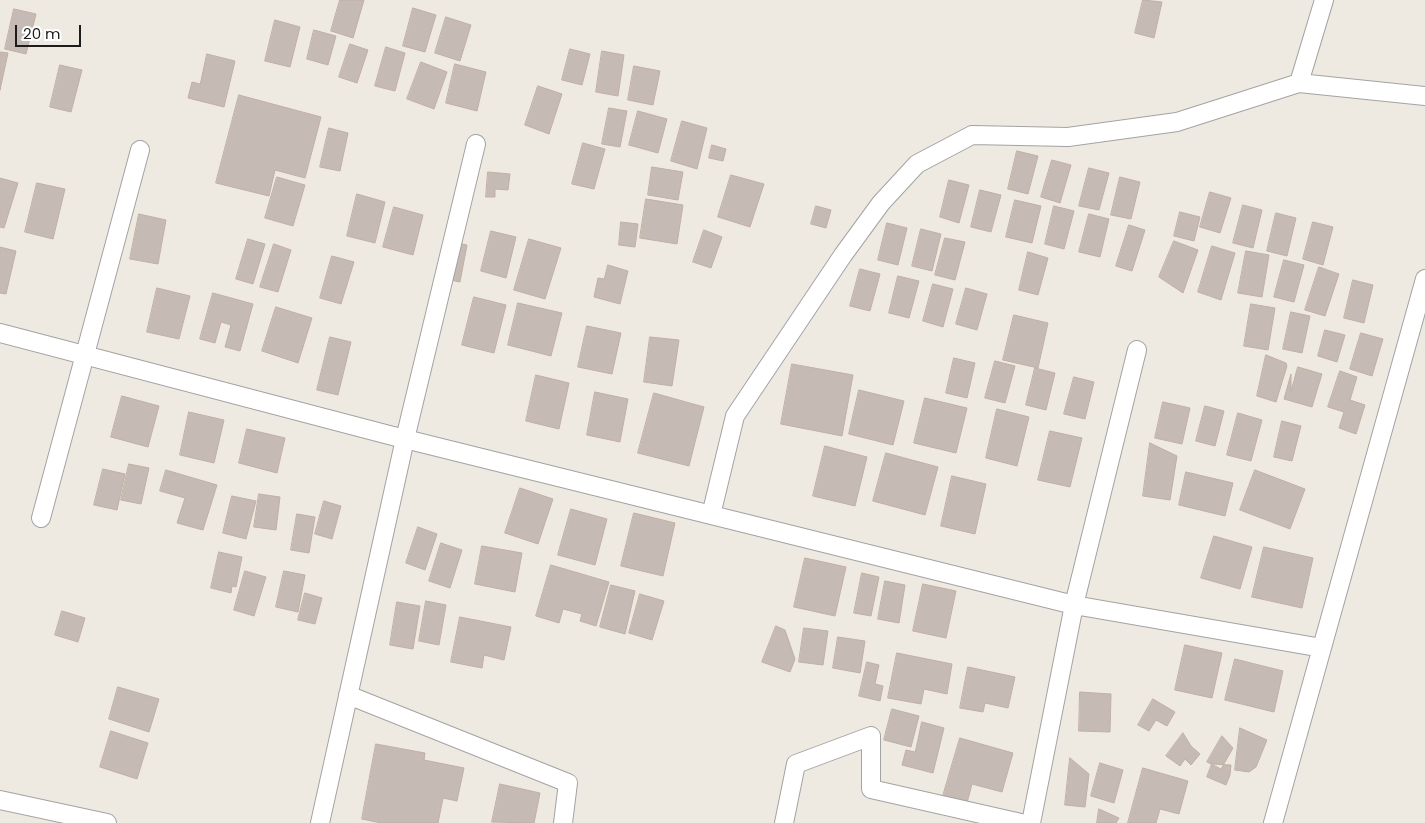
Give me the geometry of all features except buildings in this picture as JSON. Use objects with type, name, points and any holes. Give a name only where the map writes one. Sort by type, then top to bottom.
[{"type":"street","points":[[1299,83],[1324,0]]},
{"type":"street","points":[[711,515],[735,416],[849,247],[881,203],[917,164],[972,135],[1068,138],[1177,122],[1299,83],[1425,96]]},
{"type":"street","points":[[320,823],[405,439],[476,144]]},
{"type":"street","points":[[41,518],[140,150]]},
{"type":"street","points":[[1273,823],[1425,279]]},
{"type":"street","points":[[0,333],[405,439],[1074,605],[1322,648]]},
{"type":"street","points":[[1031,823],[1074,605],[1137,350]]},
{"type":"street","points":[[348,695],[568,783],[563,823]]},
{"type":"street","points":[[784,823],[796,764],[871,736],[871,789],[1021,823]]},
{"type":"street","points":[[0,800],[108,823]]}]
